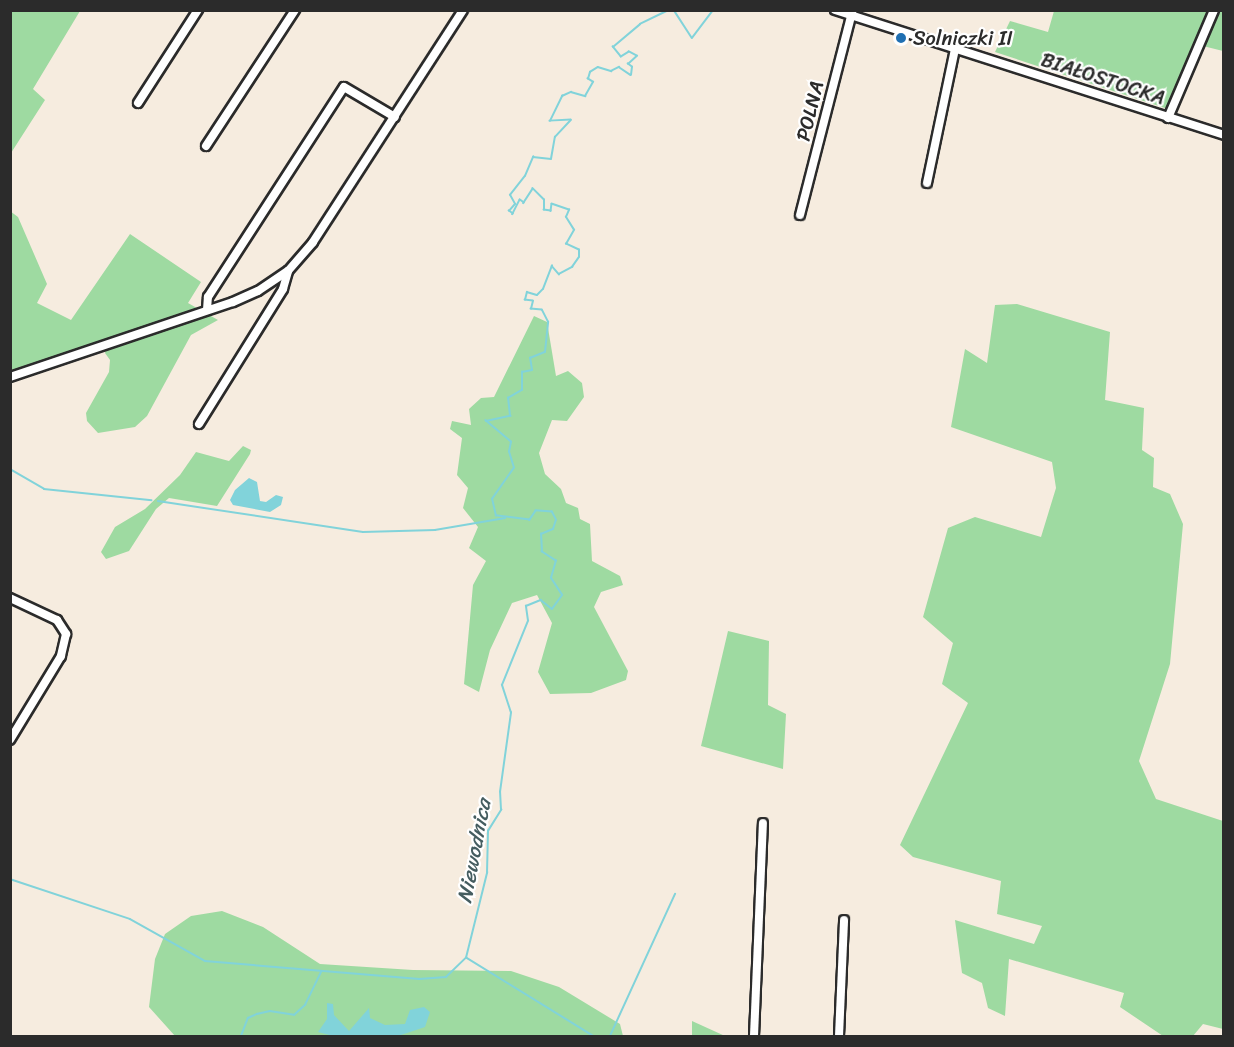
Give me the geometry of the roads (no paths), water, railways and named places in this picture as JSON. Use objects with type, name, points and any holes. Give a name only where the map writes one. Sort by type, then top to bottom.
[{"type":"street","points":[[138,103],[198,10]]},
{"type":"street","points":[[206,146],[295,10]]},
{"type":"street","points":[[10,377],[258,291],[288,271],[313,242],[464,10]]},
{"type":"street","name":"BIAŁOSTOCKA","points":[[835,10],[851,13],[955,49],[1224,135]]},
{"type":"street","points":[[1168,118],[1214,10]]},
{"type":"street","name":"POLNA","points":[[800,215],[851,13]]},
{"type":"street","points":[[927,183],[955,49]]},
{"type":"street","points":[[207,310],[208,297],[344,87],[394,117]]},
{"type":"street","points":[[199,424],[283,290],[288,271]]},
{"type":"street","points":[[10,598],[57,620],[64,628],[66,644],[10,740]]},
{"type":"street","points":[[754,1036],[763,823]]},
{"type":"street","points":[[839,1036],[844,920]]},
{"type":"water","points":[[249,478],[257,482],[260,501],[266,502],[276,495],[283,497],[281,505],[270,512],[233,505],[230,500],[235,490]]},
{"type":"water","points":[[327,1003],[333,1004],[334,1015],[349,1031],[369,1008],[370,1018],[385,1025],[405,1024],[410,1010],[424,1007],[430,1012],[425,1027],[398,1036],[333,1036],[318,1032],[327,1019]]},
{"type":"waterway","name":"Niewodnica","points":[[10,879],[130,919],[205,961],[419,979],[446,977],[466,958],[487,873],[488,831],[501,810],[500,792],[511,713],[502,685],[528,621],[526,606],[541,600],[552,609],[562,595],[551,578],[556,561],[542,552],[541,534],[553,529],[556,520],[552,512],[536,511],[530,520],[496,516],[492,499],[514,468],[509,452],[511,442],[486,421],[510,416],[508,398],[522,390],[522,372],[532,370],[530,358],[545,352],[548,322],[542,310],[531,309],[533,301],[525,300],[527,292],[537,295],[543,289],[552,266],[559,274],[572,267],[579,257],[579,250],[566,244],[574,230],[566,217],[569,210],[552,204],[551,211],[544,210],[544,200],[533,189],[524,203],[520,200],[513,214],[509,211],[515,204],[510,195],[525,176],[533,157],[551,159],[555,137],[571,120],[550,121],[562,96],[571,92],[585,96],[593,82],[588,79],[590,72],[598,67],[611,71],[619,67],[631,75],[632,67],[628,64],[637,56],[629,52],[621,57],[613,47],[640,24],[669,10]]},
{"type":"waterway","name":"Niewodnica","points":[[674,10],[692,38],[713,10]]},
{"type":"waterway","points":[[10,469],[44,489],[151,500]]},
{"type":"waterway","points":[[158,501],[363,532],[435,530],[505,518]]},
{"type":"waterway","points":[[610,1036],[675,894]]},
{"type":"waterway","points":[[467,958],[594,1036]]},
{"type":"waterway","points":[[241,1036],[248,1018],[257,1014],[270,1011],[294,1015],[305,1005],[321,972]]},
{"type":"place","name":"Solniczki II","points":[[901,38]]}]
